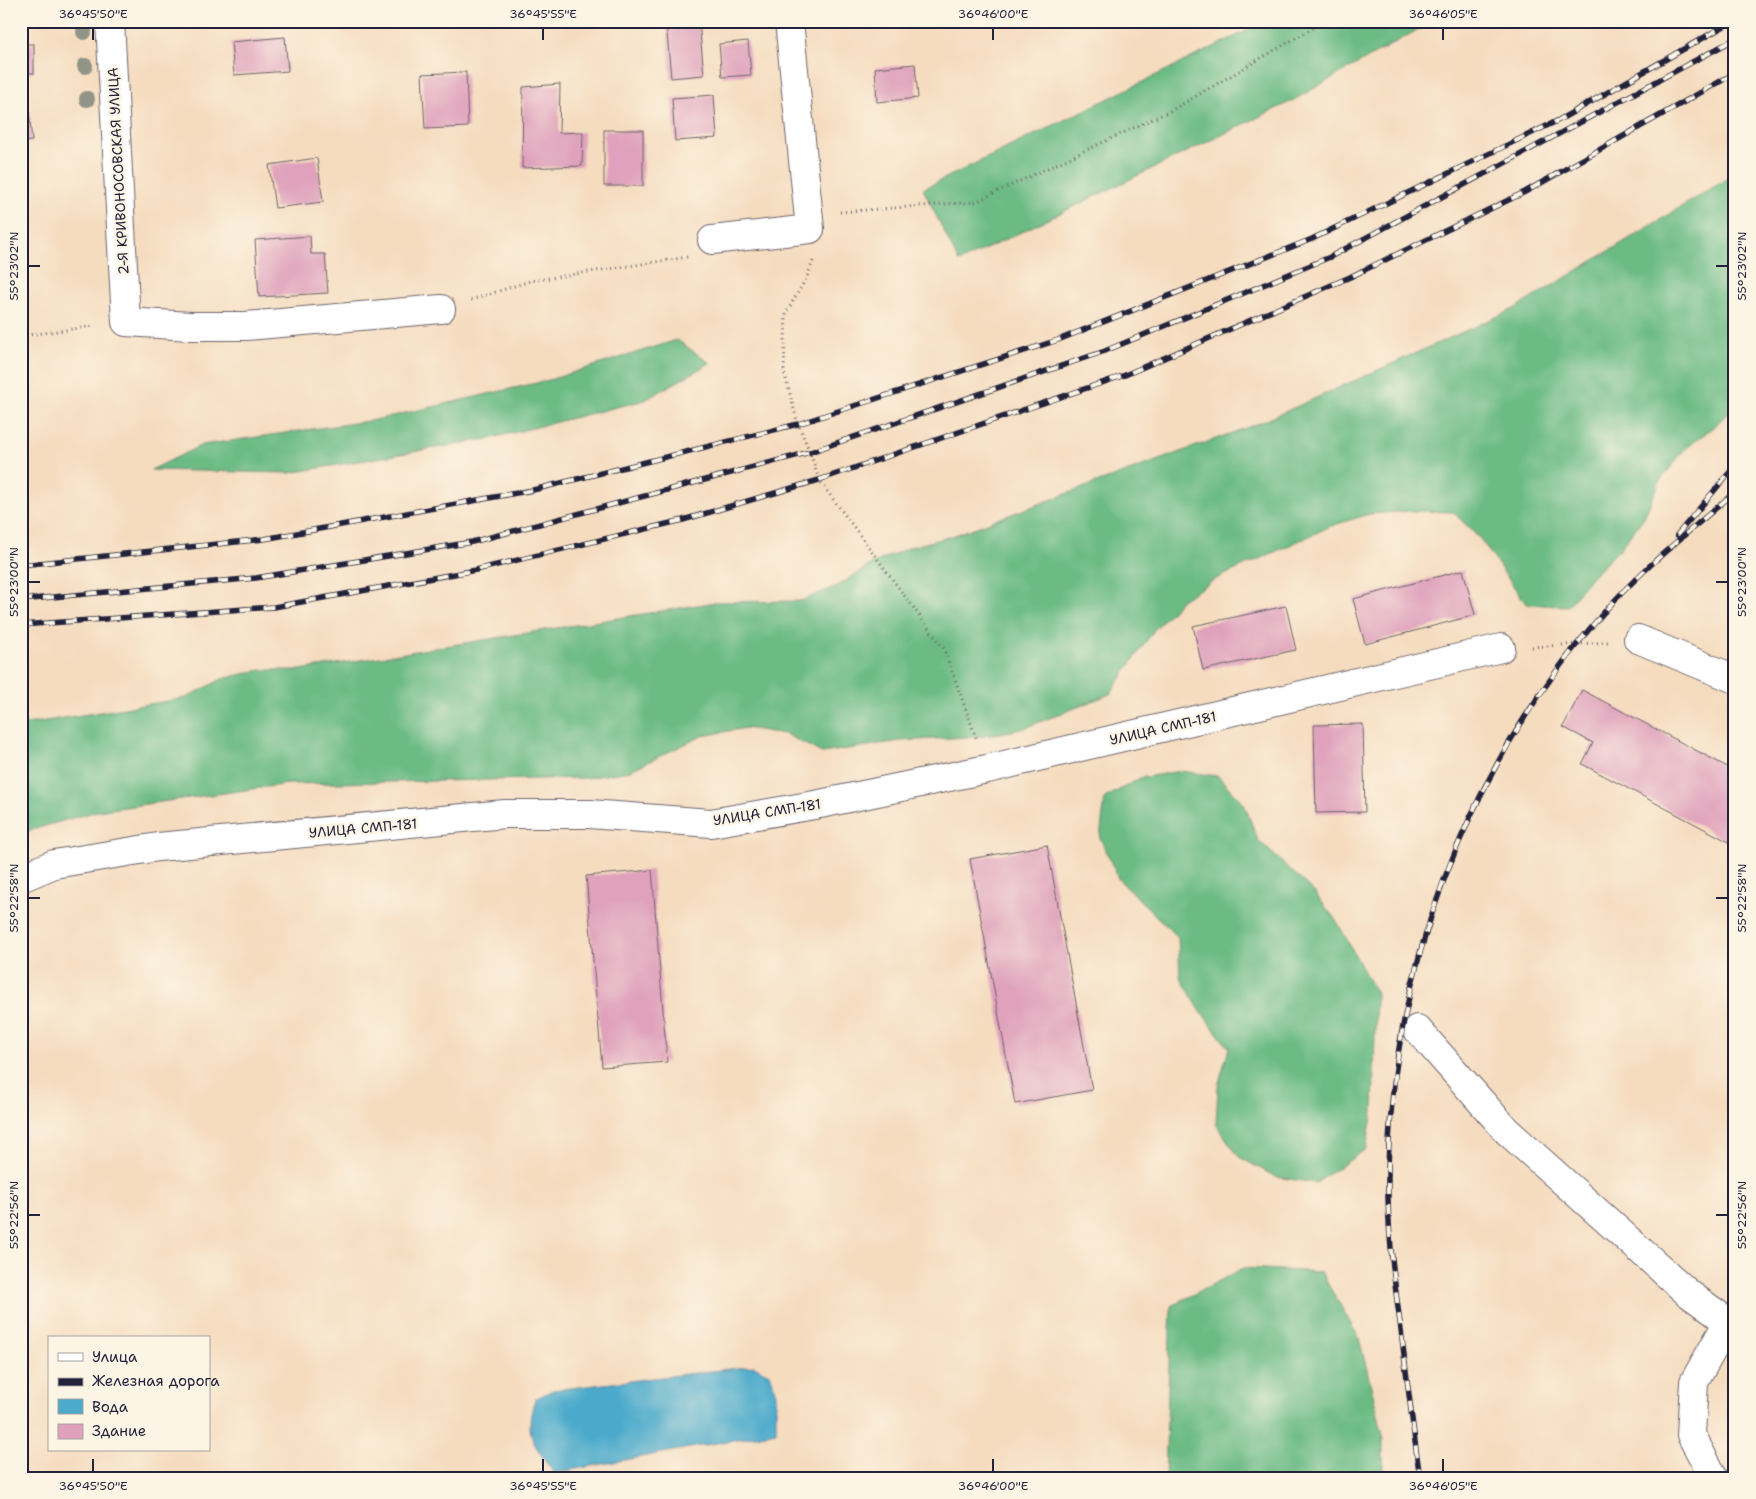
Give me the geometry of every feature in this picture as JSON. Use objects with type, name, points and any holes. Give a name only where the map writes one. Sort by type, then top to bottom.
[{"type":"street","name":"2-Я КРИВОНОСОВСКАЯ УЛИЦА","points":[[110,21],[126,322]]},
{"type":"street","points":[[712,240],[810,222],[788,21]]},
{"type":"street","points":[[126,322],[191,326],[246,326],[441,309]]},
{"type":"street","points":[[1638,639],[1735,679]]},
{"type":"street","name":"УЛИЦА СМП-181","points":[[21,878],[54,864],[158,847],[505,814],[589,814],[710,822],[820,804],[987,769],[1501,648]]},
{"type":"street","points":[[1417,1029],[1507,1130],[1688,1293],[1731,1325],[1694,1382],[1690,1435],[1714,1478]]},
{"type":"path","points":[[987,769],[944,649],[819,480],[798,424],[784,372],[786,313],[807,277],[817,252],[810,222],[975,202],[1172,110],[1325,21]]},
{"type":"path","points":[[441,309],[530,281],[692,257],[712,240]]},
{"type":"path","points":[[21,336],[126,322]]},
{"type":"path","points":[[1501,648],[1577,646],[1638,639]]},
{"type":"green space","points":[[1267,21],[1433,21],[1290,102],[959,262],[923,189]]},
{"type":"green space","points":[[1735,174],[1735,405],[1717,424],[1684,450],[1660,481],[1644,517],[1620,549],[1592,576],[1568,606],[1526,604],[1481,540],[1453,512],[1411,511],[1369,514],[1331,526],[1218,578],[1183,599],[1154,630],[1110,694],[1022,729],[984,736],[900,741],[822,753],[785,734],[745,728],[702,736],[629,771],[587,778],[288,784],[97,811],[21,833],[21,725],[186,698],[222,679],[260,670],[300,670],[716,602],[801,601],[839,585],[872,564],[910,547],[952,536],[1262,422],[1514,309]]},
{"type":"green space","points":[[677,340],[710,363],[645,400],[488,439],[290,473],[151,470],[202,445],[375,420],[549,380]]},
{"type":"green space","points":[[1180,771],[1218,776],[1244,804],[1258,840],[1314,892],[1338,923],[1376,994],[1373,1111],[1366,1149],[1316,1183],[1276,1177],[1239,1157],[1216,1124],[1218,1086],[1229,1048],[1201,1012],[1180,977],[1178,937],[1119,880],[1100,838],[1105,798],[1140,778]]},
{"type":"green space","points":[[1244,1268],[1321,1272],[1359,1338],[1383,1435],[1383,1478],[1165,1478],[1171,1306]]},
{"type":"water","points":[[754,1366],[771,1375],[776,1394],[776,1432],[554,1473],[532,1439],[530,1422],[535,1399],[553,1390]]},
{"type":"building","points":[[699,21],[704,75],[671,78],[666,22]]},
{"type":"building","points":[[285,37],[288,71],[234,75],[231,42]]},
{"type":"building","points":[[748,41],[751,75],[722,77],[719,44]]},
{"type":"building","points":[[21,44],[34,44],[34,73],[21,73]]},
{"type":"building","points":[[915,64],[918,98],[877,102],[875,68]]},
{"type":"building","points":[[466,72],[468,127],[425,129],[422,74]]},
{"type":"building","points":[[560,84],[559,133],[583,132],[582,166],[522,168],[523,87]]},
{"type":"building","points":[[714,95],[717,138],[675,141],[672,98]]},
{"type":"building","points":[[29,110],[32,141],[21,142],[21,111]]},
{"type":"building","points":[[604,130],[643,130],[643,186],[604,186]]},
{"type":"building","points":[[317,158],[323,202],[275,208],[269,165]]},
{"type":"building","points":[[21,175],[23,175],[28,243],[21,243]]},
{"type":"building","points":[[310,236],[311,254],[325,254],[328,293],[259,297],[255,240]]},
{"type":"building","points":[[1463,570],[1475,615],[1365,644],[1353,599]]},
{"type":"building","points":[[1286,606],[1296,650],[1203,670],[1193,626]]},
{"type":"building","points":[[1582,690],[1735,771],[1735,831],[1729,842],[1582,764],[1593,743],[1563,727]]},
{"type":"building","points":[[1363,724],[1365,812],[1316,813],[1314,725]]},
{"type":"building","points":[[1047,845],[1092,1090],[1015,1104],[970,859]]},
{"type":"building","points":[[652,870],[667,1062],[602,1067],[586,876]]},
{"type":"railway","points":[[21,565],[264,539],[533,490],[798,424],[1058,340],[1312,239],[1559,120],[1733,21]]},
{"type":"railway","points":[[21,600],[256,578],[472,542],[810,452],[1105,351],[1330,257],[1735,39]]},
{"type":"railway","points":[[21,625],[274,607],[476,570],[683,520],[819,480],[1125,375],[1350,277],[1525,192],[1735,73]]},
{"type":"railway","points":[[1677,535],[1735,466]]},
{"type":"railway","points":[[1420,1478],[1393,1264],[1388,1198],[1391,1116],[1401,1035],[1420,955],[1445,877],[1478,802],[1517,730],[1563,662],[1616,599],[1644,571],[1735,492]]}]
